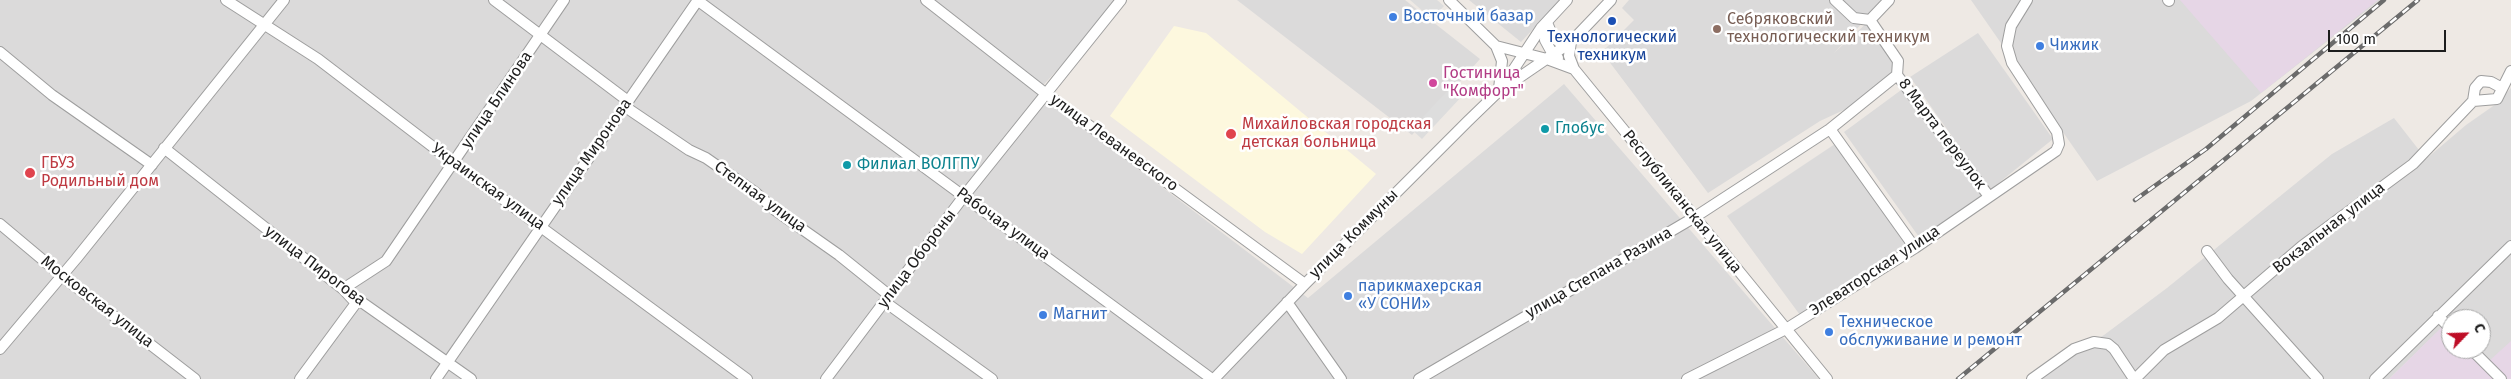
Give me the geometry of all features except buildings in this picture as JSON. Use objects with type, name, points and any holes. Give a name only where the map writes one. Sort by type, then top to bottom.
[{"type":"street","name":"Украинская улица","points":[[226,0],[318,59],[454,163],[747,379]]},
{"type":"street","points":[[0,349],[62,276],[284,0]]},
{"type":"street","name":"Степная улица","points":[[494,0],[541,35],[626,104],[689,150],[706,158],[756,193],[775,210],[839,255],[888,299],[992,379]]},
{"type":"street","name":"улица Блинова","points":[[343,289],[386,261],[564,0]]},
{"type":"street","name":"улица Миронова","points":[[436,379],[697,0]]},
{"type":"street","name":"Рабочая улица","points":[[697,0],[1213,379]]},
{"type":"street","name":"улица Леваневского","points":[[926,0],[1045,93],[1305,284]]},
{"type":"street","points":[[1449,0],[1496,46],[1502,61],[1498,92]]},
{"type":"street","name":"улица Коммуны","points":[[1213,379],[1287,302],[1498,92],[1547,21],[1567,0]]},
{"type":"street","name":"улица Коммуны","points":[[1498,92],[1571,42],[1611,0]]},
{"type":"street","points":[[1835,0],[1854,18],[1870,20],[1890,0]]},
{"type":"street","name":"улица Обороны","points":[[826,379],[964,196],[1118,1]]},
{"type":"street","name":"Элеваторская улица","points":[[1687,379],[1786,329],[1915,248],[1988,195],[2056,151],[2059,144],[2057,132],[2012,63],[2007,46],[2011,26],[2027,1]]},
{"type":"street","name":"8 Марта переулок","points":[[1870,20],[1898,61],[1897,75],[1988,195]]},
{"type":"street","points":[[1547,21],[1553,37],[1560,43],[1571,42],[1569,56],[1574,69]]},
{"type":"street","points":[[1547,21],[1546,40],[1550,57]]},
{"type":"street","points":[[1496,46],[1525,54],[1550,57],[1574,69]]},
{"type":"street","points":[[0,52],[52,95],[152,165]]},
{"type":"street","name":"Республиканская улица","points":[[1574,69],[1828,379]]},
{"type":"street","points":[[2473,101],[2497,99],[2511,71]]},
{"type":"street","name":"улица Степана Разина","points":[[1419,379],[1694,217],[1830,129],[1897,75]]},
{"type":"street","name":"Вокзальная улица","points":[[2135,379],[2164,350],[2218,318],[2302,246],[2413,164],[2473,101],[2475,88],[2481,82],[2490,82],[2502,88]]},
{"type":"street","points":[[1830,129],[1915,248]]},
{"type":"street","name":"улица Пирогова","points":[[164,148],[343,289],[471,379]]},
{"type":"street","name":"Московская улица","points":[[0,224],[62,276],[195,379]]},
{"type":"street","points":[[2375,379],[2511,246]]},
{"type":"street","points":[[2206,251],[2228,279],[2318,379]]},
{"type":"street","points":[[300,379],[356,303],[343,289]]},
{"type":"street","points":[[1287,302],[1341,379]]},
{"type":"street","points":[[2438,316],[2441,319]]},
{"type":"street","points":[[2032,379],[2074,348],[2094,342],[2108,344],[2114,349],[2135,379]]},
{"type":"street","points":[[2481,359],[2501,379]]},
{"type":"shaded area","points":[[0,0],[1121,0],[1037,92],[1308,298],[1564,84],[1819,379],[0,379]]},
{"type":"shaded area","points":[[1237,0],[1405,0],[1480,59],[1412,135]]},
{"type":"shaded area","points":[[1410,0],[1437,0],[1444,6],[1432,19]]},
{"type":"shaded area","points":[[1469,0],[1560,0],[1521,42]]},
{"type":"shaded area","points":[[1629,0],[1884,0],[1834,53],[1870,20],[1902,62],[1876,92],[1859,103],[1820,121],[1708,193],[1602,52],[1634,20],[1622,8]]},
{"type":"shaded area","points":[[1971,0],[2380,0],[2251,101],[2097,181]]},
{"type":"shaded area","points":[[2180,0],[2378,0],[2261,93]]},
{"type":"shaded area","name":"Михайловская городская детская больница","points":[[1174,26],[1206,33],[1376,174],[1302,254],[1265,232],[1110,116]]},
{"type":"shaded area","points":[[1978,33],[2053,139],[1990,190],[1910,77]]},
{"type":"shaded area","points":[[1454,84],[1464,94],[1422,139],[1411,129]]},
{"type":"shaded area","points":[[1908,85],[1912,85],[1989,197],[1924,244],[1844,132]]},
{"type":"shaded area","points":[[2511,88],[2511,379],[2494,379],[2475,359],[2491,359],[2491,309],[2441,309],[2441,329],[2389,379],[2035,379],[2104,335],[2167,288],[2332,154],[2394,118],[2426,159],[2466,125],[2496,104]]},
{"type":"shaded area","points":[[1835,144],[1916,245],[1800,315],[1727,216]]},
{"type":"shaded area","points":[[2441,328],[2441,359],[2475,359],[2494,379],[2389,379]]},
{"type":"shaded area","points":[[2511,341],[2511,379],[2507,379],[2489,361]]},
{"type":"railway","points":[[2135,200],[2206,149],[2384,0]]},
{"type":"railway","points":[[1958,379],[2418,0]]},
{"type":"place","name":"Восточный базар","points":[[1393,17]]},
{"type":"place","name":"Технологический техникум","points":[[1612,21]]},
{"type":"place","name":"Себряковский технологический техникум","points":[[1717,29]]},
{"type":"place","name":"Чижик","points":[[2040,46]]},
{"type":"place","name":"Гостиница \"Комфорт\"","points":[[1433,83]]},
{"type":"place","name":"Глобус","points":[[1545,129]]},
{"type":"place","name":"Михайловская городская детская больница","points":[[1231,134]]},
{"type":"place","name":"Филиал ВОЛГПУ","points":[[847,165]]},
{"type":"place","name":"ГБУЗ Родильный дом","points":[[30,173]]},
{"type":"place","name":"парикмахерская «У СОНИ»","points":[[1348,296]]},
{"type":"place","name":"Магнит","points":[[1043,315]]},
{"type":"place","name":"Техническое обслуживание и ремонт","points":[[1829,332]]}]
